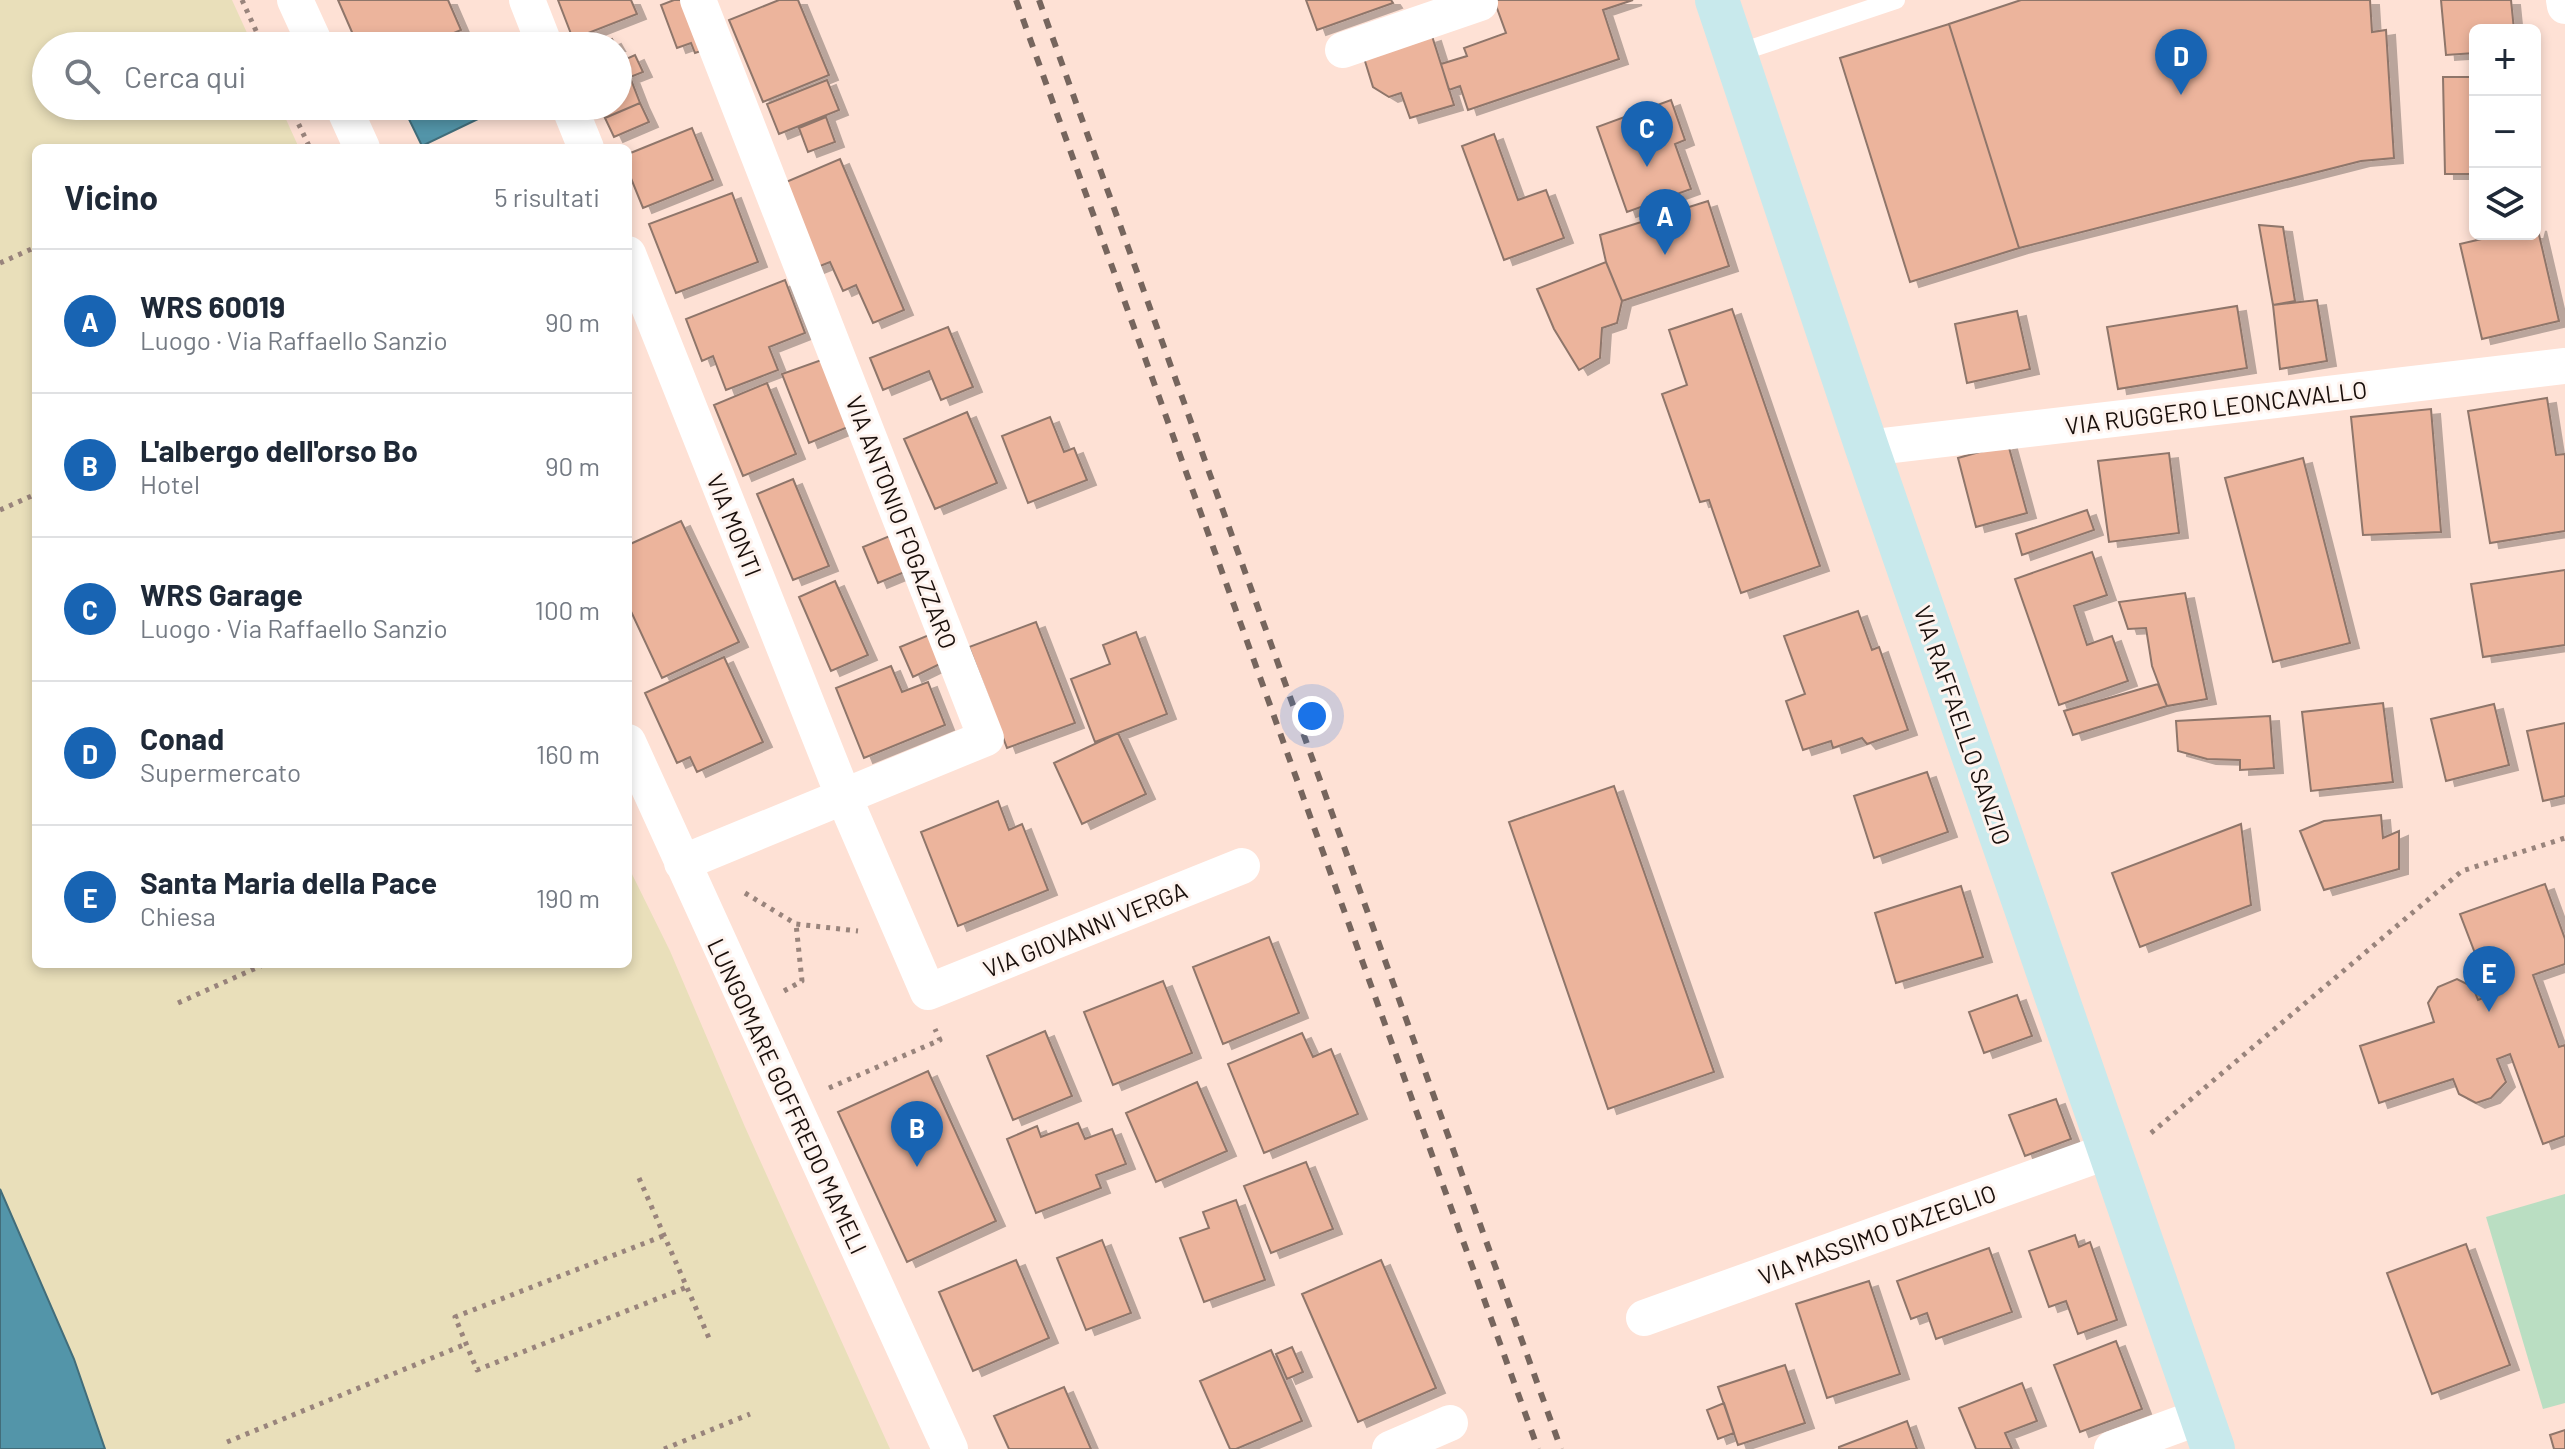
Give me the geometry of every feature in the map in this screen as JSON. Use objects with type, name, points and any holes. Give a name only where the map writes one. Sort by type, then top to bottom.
[{"type":"main road","name":"VIA RAFFAELLO SANZIO","points":[[1717,0],[1867,448],[2207,1433]]},
{"type":"street","points":[[295,0],[310,32]]},
{"type":"street","points":[[527,0],[540,32]]},
{"type":"street","name":"VIA ANTONIO FOGAZZARO","points":[[682,863],[986,738],[698,0]]},
{"type":"street","points":[[1343,50],[1480,3],[1479,0]]},
{"type":"street","points":[[2564,0],[2565,6]]},
{"type":"street","points":[[349,120],[360,144]]},
{"type":"street","points":[[575,120],[584,144]]},
{"type":"street","name":"VIA MONTI","points":[[632,264],[843,795],[928,992]]},
{"type":"street","name":"VIA RUGGERO LEONCAVALLO","points":[[1867,448],[2565,366]]},
{"type":"street","name":"LUNGOMARE GOFFREDO MAMELI","points":[[632,751],[950,1449]]},
{"type":"street","name":"VIA GIOVANNI VERGA","points":[[928,992],[1242,866]]},
{"type":"street","name":"VIA MASSIMO D'AZEGLIO","points":[[1644,1318],[2111,1150]]},
{"type":"street","points":[[1390,1449],[1450,1423]]},
{"type":"street","points":[[2112,1449],[2207,1433]]},
{"type":"lane","points":[[1735,54],[1896,0]]},
{"type":"path","points":[[242,0],[257,32]]},
{"type":"path","points":[[297,120],[308,144]]},
{"type":"path","points":[[0,263],[32,249]]},
{"type":"path","points":[[0,510],[32,496]]},
{"type":"path","points":[[2111,1150],[2145,1137],[2462,871],[2565,838]]},
{"type":"path","points":[[745,893],[796,924],[866,932]]},
{"type":"path","points":[[178,1003],[256,968]]},
{"type":"path","points":[[823,1090],[940,1040],[934,1027]]},
{"type":"path","points":[[639,1178],[709,1338]]},
{"type":"path","points":[[663,1236],[455,1317],[477,1370],[687,1287]]},
{"type":"path","points":[[227,1442],[466,1344]]},
{"type":"path","points":[[664,1449],[750,1414]]},
{"type":"green space","points":[[2565,1194],[2565,1403],[2543,1409],[2486,1217]]},
{"type":"sand","points":[[0,0],[232,0],[247,32],[32,32],[32,120],[286,120],[297,144],[32,144],[32,968],[632,968],[632,874],[670,951],[745,1127],[890,1449],[105,1449],[74,1359],[0,1189]]},
{"type":"water","points":[[409,120],[476,120],[426,144],[421,144]]},
{"type":"water","points":[[0,1189],[74,1359],[105,1449],[0,1449]]},
{"type":"building","points":[[338,0],[448,0],[461,30],[456,32],[352,32]]},
{"type":"building","points":[[558,0],[631,0],[637,14],[591,32],[570,32]]},
{"type":"building","points":[[674,0],[688,0],[707,49],[695,53],[691,43],[677,48],[661,5]]},
{"type":"building","points":[[779,0],[798,0],[829,75],[763,102],[729,20]]},
{"type":"building","points":[[1306,0],[1391,0],[1393,3],[1317,30]]},
{"type":"building","points":[[1494,0],[1633,0],[1603,10],[1619,59],[1468,110],[1460,86],[1449,90],[1441,64],[1467,56],[1464,48],[1506,33]]},
{"type":"building","points":[[2021,0],[2370,0],[2372,32],[2386,30],[2394,158],[2361,161],[2019,248],[1949,24]]},
{"type":"building","points":[[2441,0],[2511,0],[2513,24],[2469,24],[2469,53],[2446,55]]},
{"type":"building","points":[[1949,24],[2019,248],[1910,282],[1840,58]]},
{"type":"building","points":[[1432,36],[1454,105],[1410,118],[1401,93],[1389,97],[1373,87],[1364,58]]},
{"type":"building","points":[[635,55],[643,72],[632,76],[632,56]]},
{"type":"building","points":[[2443,77],[2469,77],[2469,174],[2445,174]]},
{"type":"building","points":[[827,80],[839,110],[779,134],[767,104]]},
{"type":"building","points":[[632,82],[640,103],[632,106]]},
{"type":"building","points":[[1671,100],[1685,140],[1675,144],[1691,189],[1627,212],[1597,127]]},
{"type":"building","points":[[640,103],[649,122],[614,137],[606,120],[632,120],[632,106]]},
{"type":"building","points":[[826,117],[835,142],[808,152],[799,128]]},
{"type":"building","points":[[692,128],[713,180],[643,208],[632,181],[632,152]]},
{"type":"building","points":[[1494,134],[1518,200],[1546,190],[1564,238],[1504,260],[1462,146]]},
{"type":"building","points":[[840,159],[904,310],[873,323],[856,285],[843,291],[830,262],[815,268],[779,185]]},
{"type":"building","points":[[732,193],[758,262],[676,293],[649,224]]},
{"type":"building","points":[[1708,201],[1729,266],[1622,301],[1606,262],[1600,235]]},
{"type":"building","points":[[2259,225],[2283,227],[2295,301],[2273,305]]},
{"type":"building","points":[[2477,240],[2540,240],[2559,321],[2482,339],[2460,244]]},
{"type":"building","points":[[1606,262],[1622,301],[1617,323],[1602,328],[1600,358],[1579,370],[1554,329],[1537,289]]},
{"type":"building","points":[[785,280],[805,333],[769,347],[778,370],[726,390],[713,356],[702,361],[686,319]]},
{"type":"building","points":[[2317,300],[2327,361],[2280,369],[2273,305]]},
{"type":"building","points":[[2237,306],[2247,368],[2118,389],[2107,327]]},
{"type":"building","points":[[1732,309],[1820,566],[1741,593],[1709,500],[1700,502],[1662,394],[1687,385],[1669,330]]},
{"type":"building","points":[[2017,311],[2030,369],[1967,383],[1955,324]]},
{"type":"building","points":[[948,327],[973,387],[941,400],[929,371],[883,390],[870,358]]},
{"type":"building","points":[[827,358],[853,425],[809,443],[782,374]]},
{"type":"building","points":[[767,383],[796,454],[743,476],[714,405]]},
{"type":"building","points":[[2547,398],[2556,455],[2565,454],[2565,531],[2490,543],[2468,411]]},
{"type":"building","points":[[2431,409],[2441,532],[2363,535],[2351,417]]},
{"type":"building","points":[[967,412],[997,483],[935,509],[904,439]]},
{"type":"building","points":[[1050,417],[1064,452],[1074,448],[1087,480],[1028,503],[1002,436]]},
{"type":"building","points":[[2008,444],[2027,513],[1976,527],[1958,458]]},
{"type":"building","points":[[2169,453],[2179,533],[2109,542],[2098,461]]},
{"type":"building","points":[[2303,458],[2350,643],[2273,662],[2225,478]]},
{"type":"building","points":[[793,479],[829,566],[793,580],[757,494]]},
{"type":"building","points":[[2087,510],[2094,530],[2022,555],[2016,534]]},
{"type":"building","points":[[681,521],[739,642],[662,678],[632,614],[632,543]]},
{"type":"building","points":[[897,533],[912,569],[878,583],[863,547]]},
{"type":"building","points":[[2092,552],[2107,595],[2074,606],[2087,645],[2112,636],[2128,681],[2059,705],[2015,579]]},
{"type":"building","points":[[2565,570],[2565,645],[2483,657],[2471,584]]},
{"type":"building","points":[[835,581],[868,655],[831,671],[799,597]]},
{"type":"building","points":[[2185,593],[2207,699],[2167,706],[2152,666],[2146,628],[2128,629],[2119,602]]},
{"type":"building","points":[[1858,611],[1872,650],[1879,647],[1908,730],[1867,744],[1862,738],[1833,748],[1831,741],[1803,750],[1786,701],[1805,694],[1784,636]]},
{"type":"building","points":[[1036,622],[1075,723],[1007,748],[969,647]]},
{"type":"building","points":[[1136,632],[1167,714],[1095,742],[1071,679],[1110,664],[1103,645]]},
{"type":"building","points":[[929,635],[942,663],[913,677],[900,647]]},
{"type":"building","points":[[724,657],[763,742],[697,772],[690,757],[677,763],[645,693]]},
{"type":"building","points":[[891,666],[902,692],[928,682],[945,725],[864,758],[836,688]]},
{"type":"building","points":[[2158,684],[2167,706],[2073,735],[2064,711]]},
{"type":"building","points":[[2383,703],[2393,782],[2311,791],[2302,712]]},
{"type":"building","points":[[2494,704],[2509,765],[2446,781],[2431,719]]},
{"type":"building","points":[[2270,716],[2274,768],[2240,770],[2240,760],[2207,759],[2178,751],[2176,721]]},
{"type":"building","points":[[2565,723],[2565,796],[2543,801],[2527,731]]},
{"type":"building","points":[[1118,733],[1146,794],[1082,824],[1054,763]]},
{"type":"building","points":[[1927,772],[1948,832],[1874,858],[1854,796]]},
{"type":"building","points":[[1614,786],[1714,1072],[1608,1109],[1509,822]]},
{"type":"building","points":[[998,801],[1009,830],[1022,824],[1048,890],[958,926],[921,832]]},
{"type":"building","points":[[2381,815],[2383,838],[2399,831],[2399,869],[2324,890],[2300,831],[2324,821]]},
{"type":"building","points":[[2241,824],[2251,905],[2140,947],[2112,873]]},
{"type":"building","points":[[2545,884],[2565,939],[2565,964],[2533,975],[2559,1047],[2565,1045],[2565,1136],[2543,1144],[2510,1054],[2497,1059],[2506,1082],[2491,1098],[2476,1103],[2459,1094],[2453,1079],[2379,1103],[2360,1046],[2434,1022],[2428,1003],[2438,987],[2457,979],[2473,987],[2478,1000],[2491,995],[2460,914]]},
{"type":"building","points":[[1961,886],[1983,957],[1896,983],[1875,913]]},
{"type":"building","points":[[1269,937],[1299,1013],[1223,1044],[1193,967]]},
{"type":"building","points":[[1163,981],[1192,1053],[1113,1085],[1084,1012]]},
{"type":"building","points":[[2017,995],[2032,1036],[1984,1053],[1969,1012]]},
{"type":"building","points":[[1045,1031],[1072,1096],[1013,1120],[987,1056]]},
{"type":"building","points":[[1302,1033],[1313,1057],[1331,1049],[1358,1114],[1264,1153],[1228,1064]]},
{"type":"building","points":[[928,1071],[996,1221],[907,1262],[838,1112]]},
{"type":"building","points":[[1197,1082],[1227,1151],[1156,1182],[1126,1113]]},
{"type":"building","points":[[2056,1099],[2071,1139],[2025,1156],[2009,1115]]},
{"type":"building","points":[[1078,1123],[1085,1139],[1112,1129],[1126,1164],[1096,1175],[1101,1188],[1036,1213],[1007,1139],[1037,1126],[1041,1137]]},
{"type":"building","points":[[1306,1162],[1333,1229],[1271,1253],[1244,1186]]},
{"type":"building","points":[[1236,1200],[1265,1280],[1204,1302],[1180,1238],[1209,1228],[1203,1212]]},
{"type":"building","points":[[2075,1235],[2079,1247],[2090,1242],[2117,1320],[2078,1334],[2066,1301],[2049,1307],[2029,1251]]},
{"type":"building","points":[[1102,1240],[1131,1313],[1086,1330],[1057,1258]]},
{"type":"building","points":[[2466,1244],[2510,1365],[2432,1394],[2387,1273]]},
{"type":"building","points":[[1989,1248],[2012,1312],[1936,1339],[1927,1313],[1911,1319],[1897,1281]]},
{"type":"building","points":[[1016,1260],[1049,1338],[973,1371],[939,1292]]},
{"type":"building","points":[[1381,1260],[1436,1388],[1358,1422],[1302,1294]]},
{"type":"building","points":[[1869,1281],[1900,1374],[1827,1398],[1796,1304]]},
{"type":"building","points":[[2116,1341],[2142,1409],[2080,1432],[2054,1365]]},
{"type":"building","points":[[1292,1347],[1303,1372],[1287,1379],[1276,1354]]},
{"type":"building","points":[[1271,1350],[1302,1421],[1230,1449],[1200,1381]]},
{"type":"building","points":[[1785,1365],[1805,1423],[1738,1445],[1718,1387]]},
{"type":"building","points":[[2022,1383],[2037,1421],[2005,1433],[2012,1449],[1976,1449],[1959,1408]]},
{"type":"building","points":[[1064,1387],[1091,1449],[1009,1449],[994,1416]]},
{"type":"building","points":[[1724,1403],[1734,1433],[1718,1439],[1707,1410]]},
{"type":"building","points":[[1907,1421],[1917,1449],[1839,1449],[1839,1447]]},
{"type":"building","points":[[2565,1430],[2565,1449],[2554,1449],[2550,1435]]},
{"type":"railway","points":[[1016,0],[1538,1449]]},
{"type":"railway","points":[[1039,0],[1561,1449]]},
{"type":"place","name":"Conad","points":[[2181,95]]},
{"type":"place","name":"WRS Garage","points":[[1647,167]]},
{"type":"place","name":"WRS 60019","points":[[1665,255]]},
{"type":"place","name":"Santa Maria della Pace","points":[[2489,1012]]},
{"type":"place","name":"L'albergo dell'orso Bo","points":[[917,1167]]}]
